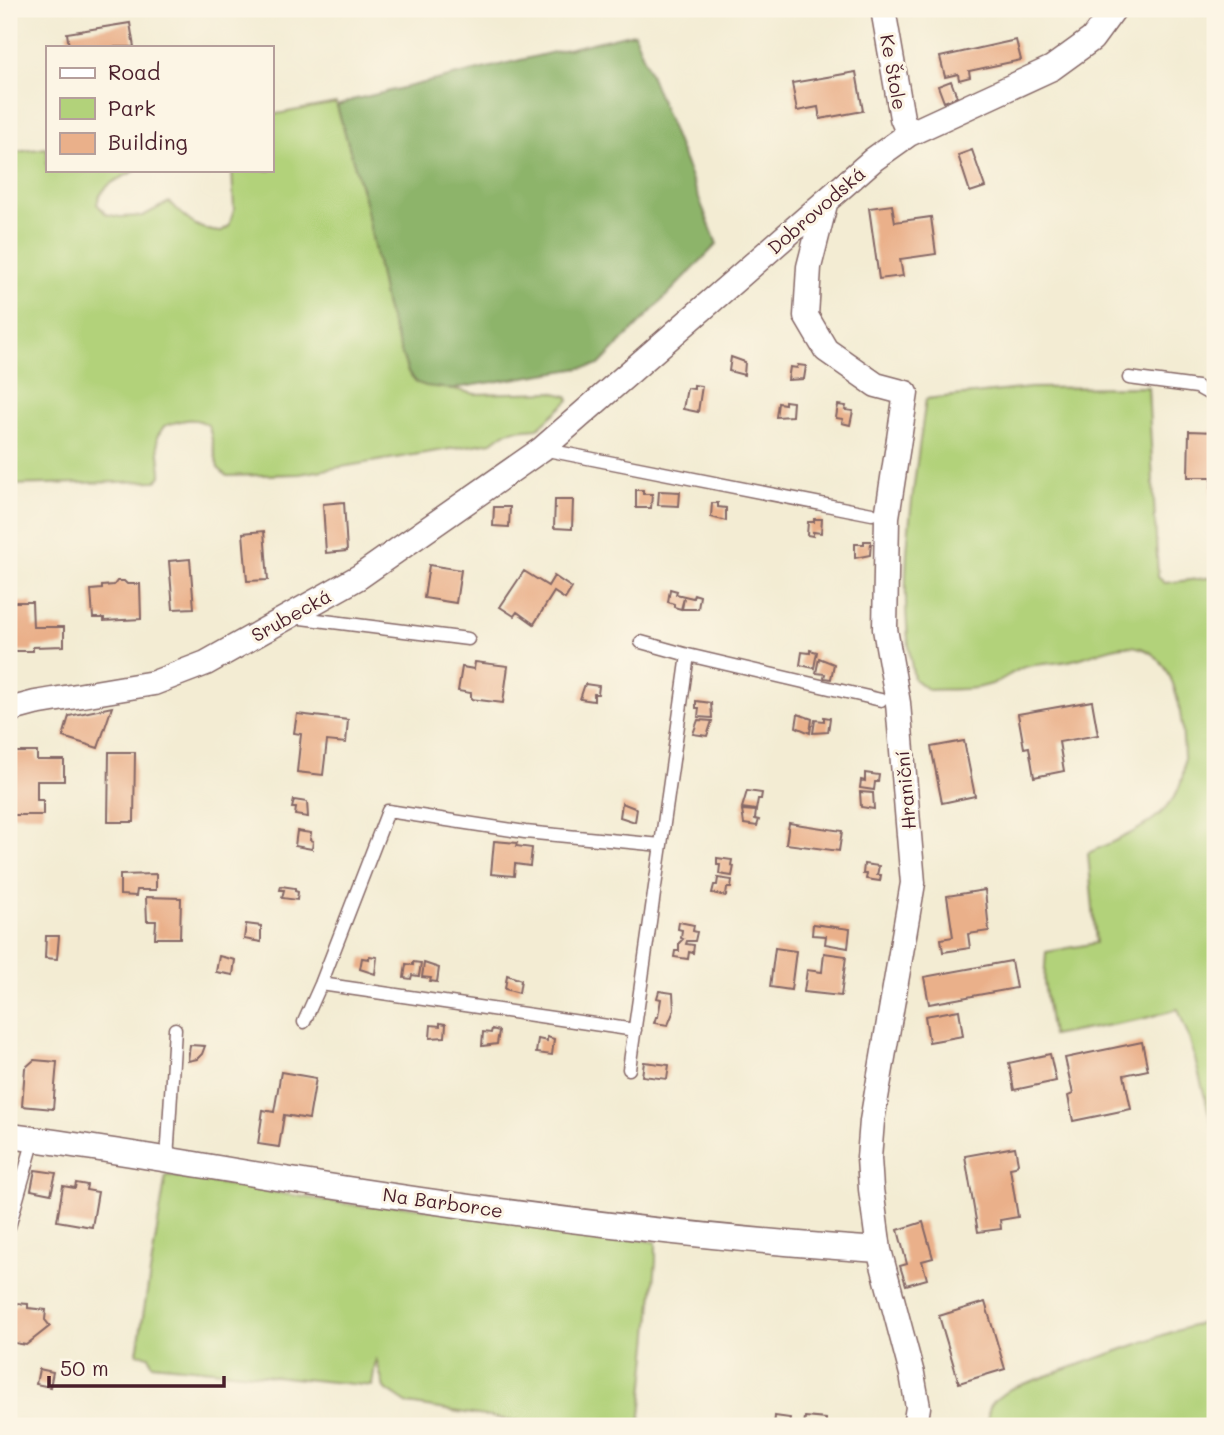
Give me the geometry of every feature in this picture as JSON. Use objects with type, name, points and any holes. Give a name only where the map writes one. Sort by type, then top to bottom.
[{"type":"street","name":"Ke Štole","points":[[883,9],[902,118],[909,134]]},
{"type":"street","name":"Dobrovodská","points":[[542,449],[874,159],[909,134],[1052,68],[1092,39],[1114,9]]},
{"type":"street","name":"Hraniční","points":[[825,204],[809,267],[806,316],[826,350],[876,385],[906,393],[887,517],[885,629],[898,704],[913,883],[872,1121],[869,1158],[879,1250],[912,1374],[918,1407],[915,1426]]},
{"type":"street","name":"Srubecká","points":[[9,710],[34,703],[154,682],[206,663],[359,577],[542,449]]},
{"type":"street","name":"Na Barborce","points":[[9,1136],[574,1221],[762,1243],[879,1250]]},
{"type":"lane","points":[[1129,379],[1197,387],[1215,397]]},
{"type":"lane","points":[[542,449],[872,514]]},
{"type":"lane","points":[[289,616],[468,639]]},
{"type":"lane","points":[[641,642],[688,656],[881,701]]},
{"type":"lane","points":[[629,1069],[688,656]]},
{"type":"lane","points":[[304,1021],[388,811],[525,832],[661,845]]},
{"type":"lane","points":[[321,984],[635,1030]]},
{"type":"lane","points":[[167,1160],[175,1029]]},
{"type":"lane","points":[[9,1227],[34,1139]]},
{"type":"green space","points":[[634,33],[717,244],[599,365],[450,389],[417,383],[408,372],[386,307],[365,201],[337,106],[352,100]]},
{"type":"green space","points":[[336,103],[365,201],[386,307],[408,372],[426,386],[441,386],[475,394],[552,392],[567,396],[569,400],[538,428],[504,433],[492,442],[299,474],[227,476],[218,468],[209,426],[187,420],[164,426],[157,437],[161,476],[156,481],[9,485],[9,153],[46,148],[46,172],[133,172],[112,183],[99,197],[97,204],[106,214],[120,217],[143,216],[169,202],[197,226],[220,232],[229,226],[234,210],[232,172],[273,172],[273,115]]},
{"type":"green space","points":[[1148,387],[1158,577],[1165,583],[1215,577],[1215,1136],[1191,1044],[1178,1009],[1142,1019],[1052,1036],[1044,982],[1046,952],[1096,943],[1088,853],[1122,838],[1154,819],[1167,807],[1177,792],[1183,775],[1183,740],[1174,686],[1166,669],[1156,657],[1142,648],[1124,646],[1079,659],[1025,667],[984,686],[928,690],[914,679],[909,644],[906,609],[908,539],[926,399],[1030,388]]},
{"type":"green space","points":[[166,1175],[366,1207],[398,1205],[656,1242],[640,1426],[548,1426],[408,1404],[384,1388],[376,1358],[372,1386],[152,1364],[149,1356],[137,1353]]},
{"type":"green space","points":[[1215,1319],[1215,1426],[990,1426],[989,1409],[995,1400],[1010,1389]]},
{"type":"building","points":[[130,23],[134,46],[69,46],[67,33]]},
{"type":"building","points":[[1016,40],[1021,60],[969,71],[970,77],[959,80],[958,74],[945,77],[940,57]]},
{"type":"building","points":[[856,72],[863,111],[820,119],[818,107],[797,111],[792,83]]},
{"type":"building","points":[[951,81],[957,97],[944,102],[938,86]]},
{"type":"building","points":[[972,150],[985,187],[970,192],[958,155]]},
{"type":"building","points":[[892,205],[895,222],[931,217],[936,254],[900,259],[903,276],[879,279],[869,208]]},
{"type":"building","points":[[731,357],[745,362],[744,375],[729,371]]},
{"type":"building","points":[[798,365],[806,366],[804,379],[788,380],[790,367],[797,368]]},
{"type":"building","points":[[694,385],[702,386],[698,412],[683,409],[687,388],[694,389]]},
{"type":"building","points":[[785,401],[793,402],[792,416],[776,417],[778,403],[785,404]]},
{"type":"building","points":[[838,405],[853,411],[850,425],[842,423],[843,419],[836,418]]},
{"type":"building","points":[[1189,431],[1215,432],[1215,496],[1211,495],[1212,477],[1188,477]]},
{"type":"building","points":[[636,490],[643,490],[643,494],[652,494],[651,508],[636,508]]},
{"type":"building","points":[[659,491],[680,492],[679,506],[658,505]]},
{"type":"building","points":[[555,500],[573,500],[572,529],[554,528]]},
{"type":"building","points":[[344,502],[347,551],[326,553],[323,504]]},
{"type":"building","points":[[712,503],[726,508],[726,521],[711,517]]},
{"type":"building","points":[[494,507],[510,507],[509,527],[493,526]]},
{"type":"building","points":[[814,519],[822,519],[821,533],[813,532],[813,536],[807,535],[808,522],[814,522]]},
{"type":"building","points":[[264,531],[268,580],[247,581],[243,533]]},
{"type":"building","points":[[864,541],[871,541],[870,555],[855,558],[855,544],[864,544]]},
{"type":"building","points":[[190,559],[194,608],[173,609],[169,561]]},
{"type":"building","points":[[429,565],[461,570],[456,603],[424,598]]},
{"type":"building","points":[[524,571],[548,586],[554,576],[572,588],[565,599],[554,592],[534,624],[517,612],[514,616],[500,607]]},
{"type":"building","points":[[117,581],[140,584],[141,619],[104,621],[104,618],[93,618],[91,590],[114,585]]},
{"type":"building","points":[[670,589],[677,591],[676,594],[693,598],[694,594],[700,596],[698,609],[682,609],[684,598],[681,609],[674,607],[674,604],[668,602]]},
{"type":"building","points":[[9,602],[32,602],[33,627],[64,627],[64,646],[33,647],[33,651],[9,651]]},
{"type":"building","points":[[810,650],[817,652],[814,668],[800,665],[802,652],[810,653]]},
{"type":"building","points":[[819,658],[834,664],[831,679],[824,678],[825,674],[816,673]]},
{"type":"building","points":[[475,662],[508,666],[503,703],[471,699],[471,693],[458,691],[462,667],[474,669]]},
{"type":"building","points":[[585,684],[599,686],[598,694],[594,694],[594,701],[580,699]]},
{"type":"building","points":[[696,701],[711,703],[712,718],[698,717],[699,708],[696,708]]},
{"type":"building","points":[[1092,701],[1098,735],[1059,742],[1064,771],[1034,777],[1029,747],[1024,748],[1018,714]]},
{"type":"building","points":[[112,707],[98,748],[63,737],[69,716]]},
{"type":"building","points":[[297,714],[348,720],[346,743],[327,741],[323,775],[297,772],[301,734],[294,733]]},
{"type":"building","points":[[798,714],[812,719],[810,733],[796,727]]},
{"type":"building","points":[[824,717],[830,718],[828,732],[813,733],[815,720],[824,721]]},
{"type":"building","points":[[698,720],[712,721],[707,736],[693,734]]},
{"type":"building","points":[[964,741],[975,796],[942,803],[931,747]]},
{"type":"building","points":[[13,752],[37,752],[37,760],[64,760],[64,781],[37,781],[37,800],[43,800],[43,815],[9,815],[9,760],[13,760]]},
{"type":"building","points":[[109,752],[135,752],[134,822],[108,822]]},
{"type":"building","points":[[865,773],[879,775],[874,790],[860,788],[861,780],[865,781]]},
{"type":"building","points":[[747,791],[762,793],[756,810],[742,808]]},
{"type":"building","points":[[860,792],[873,793],[874,809],[861,807]]},
{"type":"building","points":[[294,800],[307,802],[308,817],[295,815],[296,808],[292,808]]},
{"type":"building","points":[[622,803],[637,809],[635,822],[620,817]]},
{"type":"building","points":[[742,810],[756,811],[755,819],[759,820],[757,826],[744,824]]},
{"type":"building","points":[[789,823],[842,831],[839,851],[786,844]]},
{"type":"building","points":[[297,831],[311,833],[312,849],[295,846]]},
{"type":"building","points":[[494,841],[517,843],[516,846],[532,848],[530,866],[515,864],[514,876],[491,874]]},
{"type":"building","points":[[717,858],[732,860],[732,876],[719,874],[720,865],[717,865]]},
{"type":"building","points":[[864,864],[879,866],[877,875],[881,875],[880,881],[866,879],[867,874],[863,874]]},
{"type":"building","points":[[156,874],[156,890],[137,890],[136,896],[120,895],[120,875]]},
{"type":"building","points":[[718,878],[732,880],[726,896],[712,893]]},
{"type":"building","points":[[281,886],[295,888],[298,892],[297,900],[282,898],[284,890],[280,890]]},
{"type":"building","points":[[985,890],[989,931],[968,934],[970,948],[943,952],[941,939],[953,937],[947,896]]},
{"type":"building","points":[[146,897],[181,898],[180,938],[155,938],[156,921],[147,921]]},
{"type":"building","points":[[679,922],[694,925],[693,931],[697,932],[695,941],[687,941],[686,944],[694,945],[693,953],[689,952],[688,959],[674,957],[683,939],[682,930],[678,929]]},
{"type":"building","points":[[246,924],[261,926],[261,942],[244,939]]},
{"type":"building","points":[[813,924],[850,929],[848,948],[825,944],[826,936],[812,935]]},
{"type":"building","points":[[46,936],[59,936],[57,959],[45,958]]},
{"type":"building","points":[[775,948],[796,951],[791,990],[770,987]]},
{"type":"building","points":[[824,953],[846,956],[841,996],[804,992],[807,970],[822,972]]},
{"type":"building","points":[[219,956],[235,960],[233,975],[216,972]]},
{"type":"building","points":[[369,956],[377,957],[375,974],[360,969],[362,958],[369,959]]},
{"type":"building","points":[[1011,961],[1016,988],[929,1004],[924,977]]},
{"type":"building","points":[[413,962],[421,963],[419,976],[404,978],[406,964],[413,965]]},
{"type":"building","points":[[424,963],[439,968],[437,982],[422,977]]},
{"type":"building","points":[[507,975],[521,980],[519,993],[505,989]]},
{"type":"building","points":[[659,991],[673,993],[674,1010],[668,1025],[654,1023],[658,1017],[661,999],[657,998]]},
{"type":"building","points":[[959,1010],[963,1036],[929,1042],[925,1016]]},
{"type":"building","points":[[440,1023],[446,1024],[445,1037],[430,1038],[431,1025],[440,1026]]},
{"type":"building","points":[[492,1029],[499,1031],[497,1044],[482,1046],[483,1032],[491,1033]]},
{"type":"building","points":[[547,1037],[554,1039],[552,1055],[536,1053],[538,1039],[547,1041]]},
{"type":"building","points":[[1142,1042],[1148,1070],[1124,1075],[1131,1109],[1073,1121],[1068,1096],[1073,1094],[1065,1058]]},
{"type":"building","points":[[190,1045],[205,1046],[197,1059],[188,1061]]},
{"type":"building","points":[[1050,1054],[1056,1081],[1014,1090],[1009,1063]]},
{"type":"building","points":[[34,1060],[57,1062],[53,1109],[22,1106],[25,1068]]},
{"type":"building","points":[[644,1062],[669,1065],[667,1079],[642,1076]]},
{"type":"building","points":[[281,1072],[316,1078],[309,1119],[284,1115],[279,1147],[258,1144],[263,1110],[274,1112]]},
{"type":"building","points":[[1015,1147],[1018,1163],[1010,1168],[1018,1217],[1000,1220],[1001,1229],[978,1232],[965,1156]]},
{"type":"building","points":[[35,1170],[56,1173],[51,1194],[31,1190]]},
{"type":"building","points":[[76,1183],[87,1185],[86,1190],[98,1192],[92,1227],[57,1221],[63,1186],[75,1188]]},
{"type":"building","points":[[923,1222],[933,1258],[922,1261],[927,1279],[906,1285],[900,1266],[907,1264],[898,1230]]},
{"type":"building","points":[[985,1302],[1005,1369],[959,1383],[939,1316]]},
{"type":"building","points":[[15,1303],[46,1310],[45,1320],[50,1326],[26,1345],[9,1342],[9,1305],[15,1306]]},
{"type":"building","points":[[39,1369],[53,1372],[50,1387],[36,1384]]},
{"type":"building","points":[[775,1416],[790,1418],[789,1426],[774,1426]]},
{"type":"building","points":[[805,1417],[826,1419],[826,1426],[804,1426]]}]
